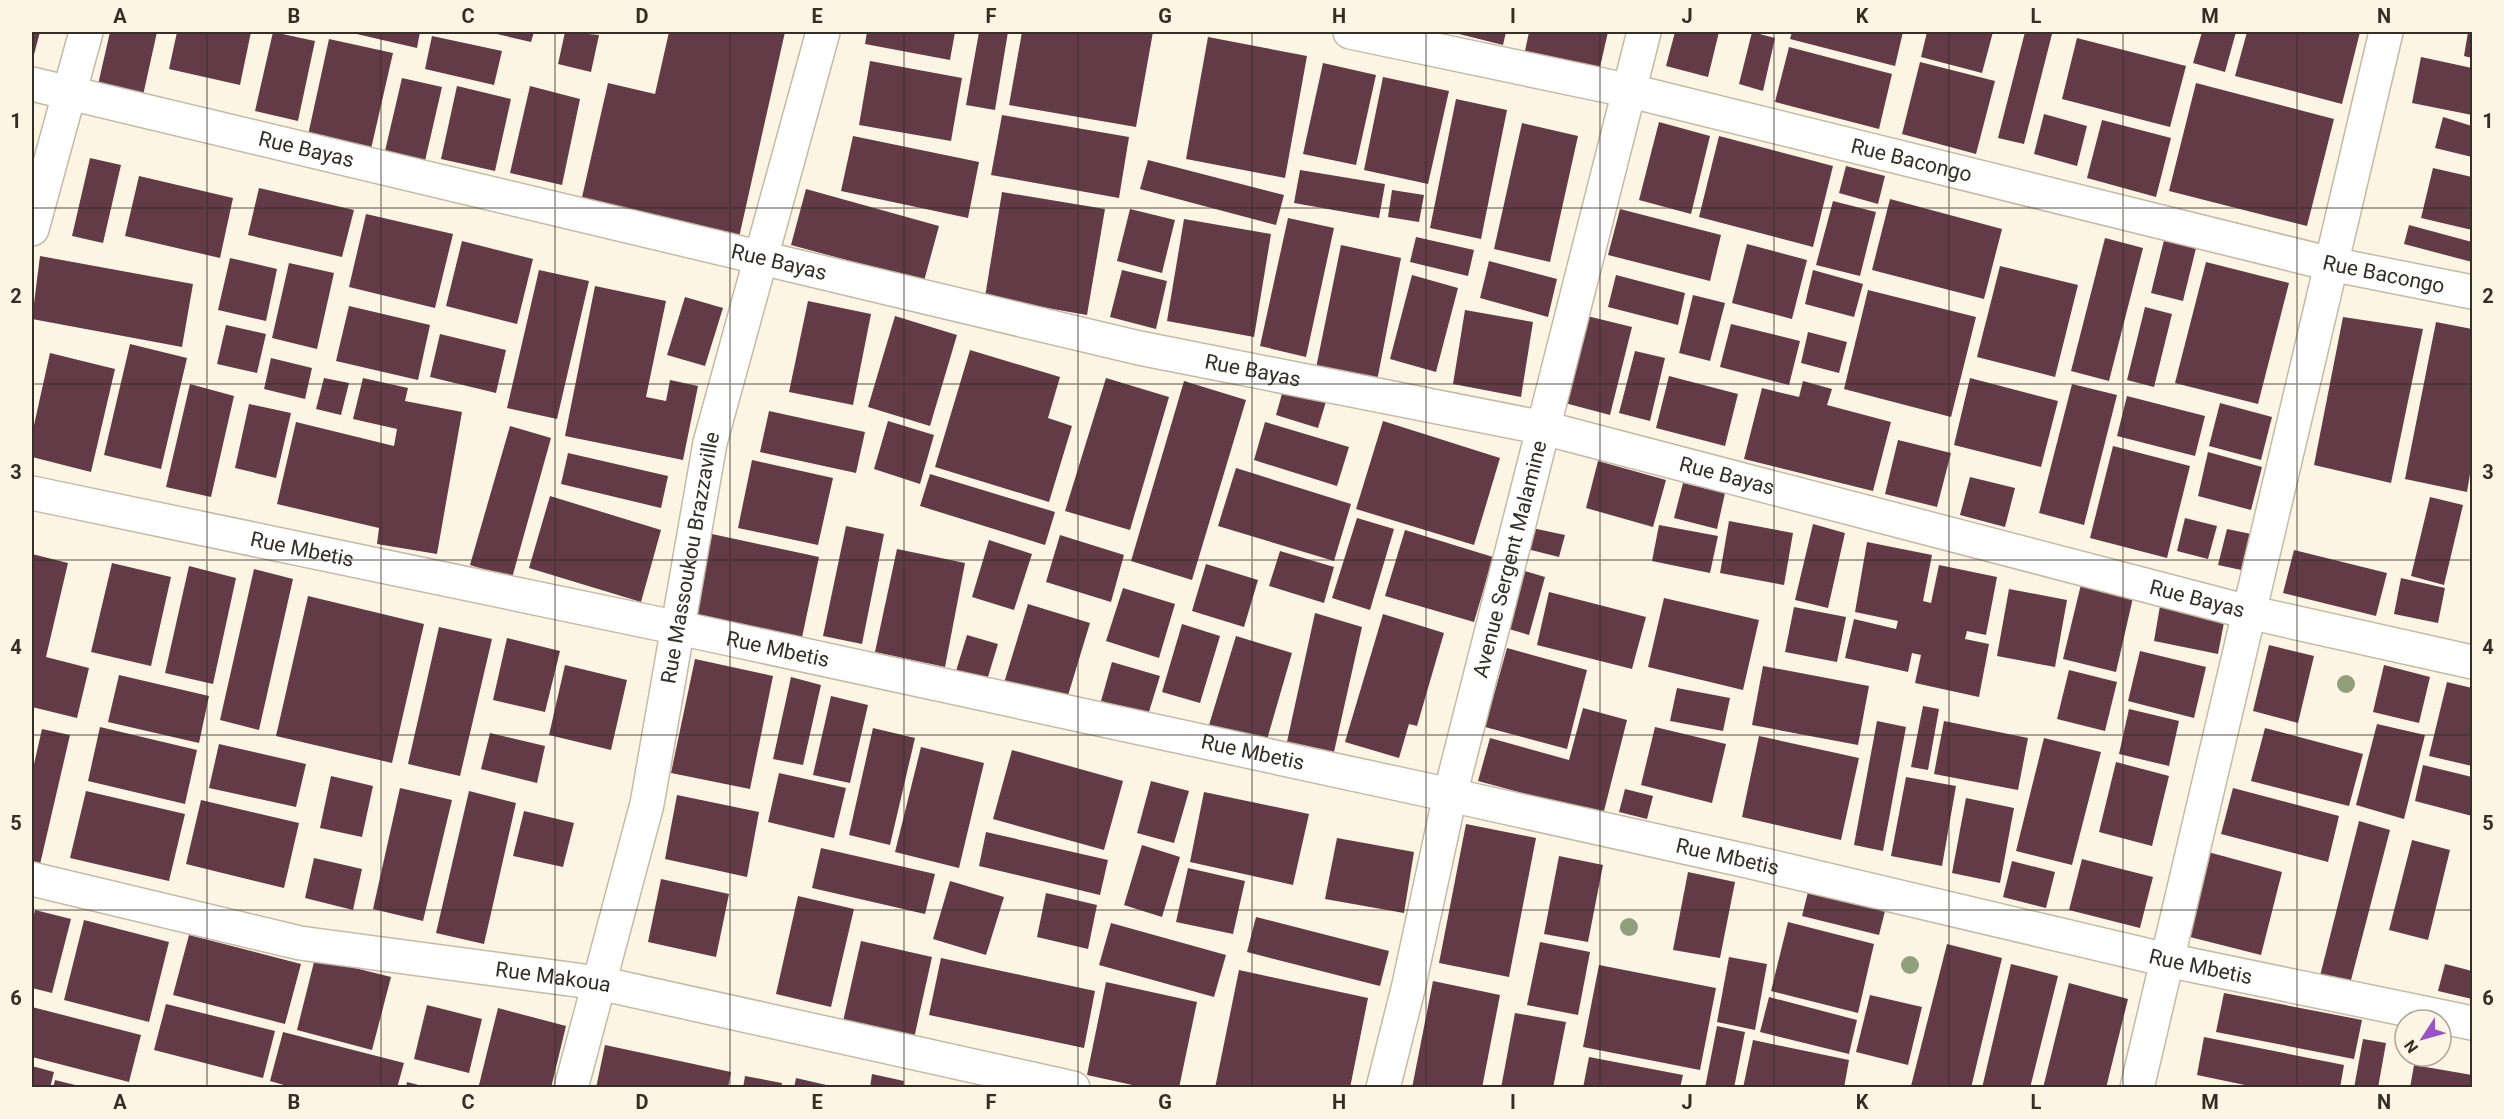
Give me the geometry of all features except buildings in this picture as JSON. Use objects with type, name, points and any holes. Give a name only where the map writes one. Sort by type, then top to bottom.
[{"type":"street","points":[[32,229],[86,32]]},
{"type":"street","name":"Rue Massoukou Brazzaville","points":[[571,1088],[647,804],[710,443],[823,32]]},
{"type":"street","name":"Rue Bacongo","points":[[1350,32],[1631,91],[2331,264],[2472,292]]},
{"type":"street","name":"Avenue Sergent Malamine","points":[[1383,1088],[1408,989],[1450,795],[1631,91],[1644,32]]},
{"type":"street","points":[[2137,1088],[2386,32]]},
{"type":"street","name":"Rue Bayas","points":[[32,84],[71,91],[442,183],[760,256],[1139,348],[1544,428],[2248,612],[2472,662]]},
{"type":"street","name":"Rue Mbetis","points":[[32,493],[679,628],[1450,795],[1747,861],[2167,960],[2472,1023]]},
{"type":"street","name":"Rue Makoua","points":[[32,879],[300,943],[599,983],[1072,1088]]}]
